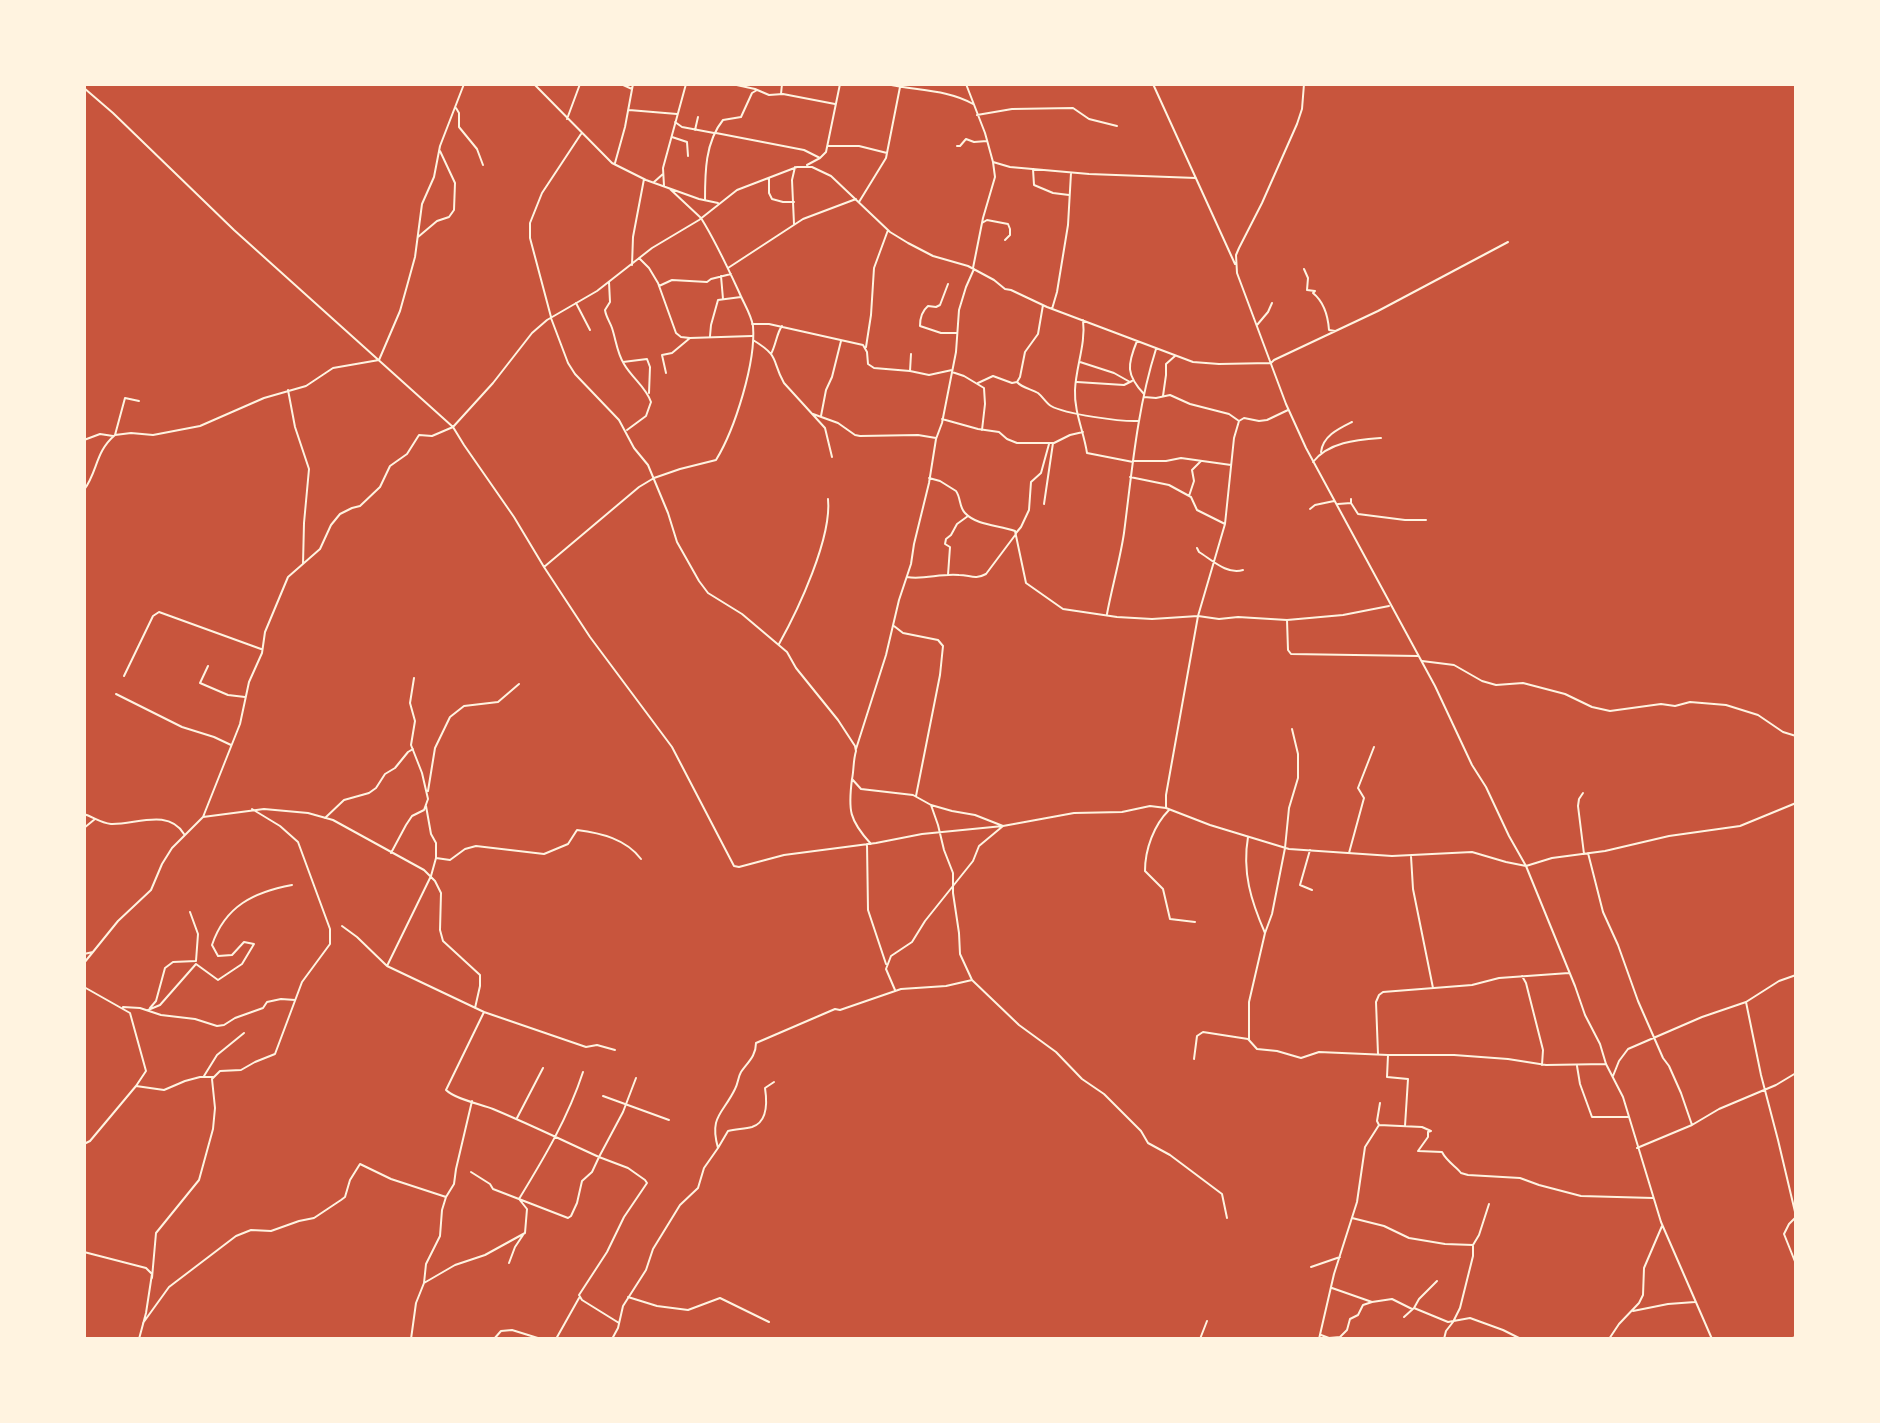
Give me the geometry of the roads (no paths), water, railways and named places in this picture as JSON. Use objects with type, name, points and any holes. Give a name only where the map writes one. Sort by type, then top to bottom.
[{"type":"street","points":[[379,360],[408,286],[422,204],[434,177],[440,148],[464,84]]},
{"type":"street","points":[[534,84],[582,134],[615,164],[644,179],[705,201],[718,203]]},
{"type":"street","points":[[567,119],[580,84]]},
{"type":"street","points":[[621,84],[632,89]]},
{"type":"street","points":[[615,164],[633,84]]},
{"type":"street","points":[[664,186],[663,174],[686,84]]},
{"type":"street","points":[[711,84],[725,84]]},
{"type":"street","points":[[732,84],[769,95],[835,104]]},
{"type":"street","points":[[753,90],[754,84]]},
{"type":"street","points":[[779,95],[782,84]]},
{"type":"street","points":[[805,166],[824,155],[828,146],[840,84]]},
{"type":"street","points":[[887,84],[948,94],[973,104]]},
{"type":"street","points":[[895,990],[887,975],[886,964],[869,915],[869,844],[858,830],[851,815],[849,799],[856,749],[886,655],[892,626],[911,564],[952,371],[959,310],[974,269],[982,223],[994,184],[993,162],[966,84]]},
{"type":"street","points":[[1153,84],[1236,267],[1288,410],[1313,462],[1421,660],[1472,765],[1486,787],[1526,866],[1585,1015],[1623,1097],[1662,1226],[1712,1339]]},
{"type":"street","points":[[1236,267],[1239,248],[1297,124],[1302,109],[1304,84]]},
{"type":"street","points":[[728,268],[794,224],[827,209],[857,200],[887,153],[900,87]]},
{"type":"street","points":[[84,88],[242,237],[453,427],[514,517],[590,637],[672,747],[734,866],[739,867],[784,855],[940,832],[1003,826],[1074,813],[1122,812],[1150,806],[1168,809],[1285,848],[1411,856],[1472,852],[1526,866],[1552,858],[1584,854],[1669,836],[1697,834],[1740,826],[1796,803]]},
{"type":"street","points":[[705,201],[705,172],[714,133],[723,120],[741,117],[752,93],[758,90]]},
{"type":"street","points":[[456,108],[459,113],[459,127],[477,149],[483,165]]},
{"type":"street","points":[[977,115],[1012,109],[1073,108],[1089,119],[1117,126]]},
{"type":"street","points":[[628,110],[677,114]]},
{"type":"street","points":[[695,130],[698,117]]},
{"type":"street","points":[[675,122],[682,127],[695,130],[804,150],[820,158]]},
{"type":"street","points":[[582,134],[542,193],[530,223],[530,238],[551,317],[568,363],[575,374],[627,430],[634,448],[648,465],[654,478],[681,550],[704,588],[708,593],[742,614],[787,652],[796,668],[838,720],[856,749]]},
{"type":"street","points":[[672,136],[687,142],[688,156]]},
{"type":"street","points":[[957,146],[960,146],[966,139],[987,141]]},
{"type":"street","points":[[828,146],[865,147],[887,153]]},
{"type":"street","points":[[417,237],[437,221],[449,217],[454,210],[455,183],[440,148]]},
{"type":"street","points":[[993,162],[1000,166],[1071,173],[1196,178]]},
{"type":"street","points":[[794,224],[795,202],[792,180],[795,167]]},
{"type":"street","points":[[84,963],[118,921],[151,890],[162,864],[184,834],[203,817],[240,724],[249,682],[287,579],[320,549],[333,523],[341,514],[360,506],[375,491],[382,483],[390,466],[407,454],[418,436],[432,436],[453,427],[493,383],[532,333],[551,317],[609,282],[660,242],[701,218],[737,190],[795,167],[812,167],[831,176],[888,230],[933,256],[974,269],[994,280],[1005,290],[1011,290],[1052,309],[1156,349],[1205,364],[1270,363],[1508,242]]},
{"type":"street","points":[[1033,169],[1034,185],[1053,193],[1069,195]]},
{"type":"street","points":[[1052,309],[1065,247],[1071,173]]},
{"type":"street","points":[[654,182],[663,174]]},
{"type":"street","points":[[769,178],[769,193],[772,199],[795,202]]},
{"type":"street","points":[[632,265],[633,237],[644,179]]},
{"type":"street","points":[[544,567],[569,548],[629,494],[654,478],[717,460],[740,407],[749,368],[752,324],[731,274],[701,218],[669,188]]},
{"type":"street","points":[[982,223],[987,220],[1008,224],[1010,235],[1005,240]]},
{"type":"street","points":[[888,230],[874,268],[866,348],[868,364],[871,367],[929,375],[952,371],[978,383],[984,388],[985,398],[982,430]]},
{"type":"street","points":[[639,258],[649,268],[659,286],[676,333],[681,337],[752,338],[771,354],[776,360],[779,375],[784,383],[825,428],[832,457]]},
{"type":"street","points":[[1304,269],[1308,278],[1307,290],[1315,291],[1313,294],[1321,300],[1328,317],[1329,330],[1336,331]]},
{"type":"street","points":[[659,286],[672,280],[707,282],[731,274]]},
{"type":"street","points":[[722,276],[723,299]]},
{"type":"street","points":[[609,282],[610,302],[605,310],[612,325],[617,350],[631,376],[649,395]]},
{"type":"street","points":[[948,284],[940,305],[925,308],[920,326],[941,333],[957,333]]},
{"type":"street","points":[[710,337],[718,301],[741,297]]},
{"type":"street","points":[[576,302],[590,330]]},
{"type":"street","points":[[1256,326],[1270,310],[1272,303]]},
{"type":"street","points":[[1017,382],[1025,352],[1038,334],[1043,305]]},
{"type":"street","points":[[1083,320],[1084,339],[1076,382],[1076,408],[1089,455],[1133,461],[1166,461],[1177,458],[1231,465]]},
{"type":"street","points":[[752,324],[782,326],[859,344],[866,348]]},
{"type":"street","points":[[771,354],[782,326]]},
{"type":"street","points":[[666,373],[662,355],[672,353],[690,338]]},
{"type":"street","points":[[821,416],[826,390],[832,377],[841,341]]},
{"type":"street","points":[[1131,381],[1132,358],[1137,341]]},
{"type":"street","points":[[1107,614],[1124,536],[1129,477],[1139,421],[1156,349]]},
{"type":"street","points":[[909,371],[911,354]]},
{"type":"street","points":[[1163,396],[1166,364],[1176,355]]},
{"type":"street","points":[[623,362],[647,359],[650,367],[651,402],[646,416],[627,430]]},
{"type":"street","points":[[84,440],[100,434],[153,435],[200,426],[264,398],[306,386],[341,366],[379,360]]},
{"type":"street","points":[[1079,361],[1131,381],[1144,395],[1156,398],[1170,395],[1190,404],[1229,414],[1239,421]]},
{"type":"street","points":[[978,383],[993,376],[1027,387],[1041,395],[1049,406],[1078,414],[1139,421]]},
{"type":"street","points":[[1076,382],[1124,385],[1131,381]]},
{"type":"street","points":[[288,390],[295,427],[309,469],[303,564]]},
{"type":"street","points":[[84,490],[89,483],[97,457],[114,436],[125,398],[139,400]]},
{"type":"street","points":[[1195,922],[1170,920],[1163,889],[1145,871],[1145,859],[1158,821],[1168,809],[1166,795],[1177,738],[1180,708],[1193,652],[1198,616],[1225,524],[1234,438],[1239,421],[1244,418],[1267,420],[1288,410]]},
{"type":"street","points":[[812,413],[838,423],[855,435],[918,435],[936,438]]},
{"type":"street","points":[[942,419],[982,430],[999,432],[1013,443],[1051,443],[1083,432]]},
{"type":"street","points":[[1313,462],[1333,431],[1352,422]]},
{"type":"street","points":[[1321,452],[1353,440],[1381,438]]},
{"type":"street","points":[[1044,504],[1051,443]]},
{"type":"street","points":[[907,577],[959,574],[975,578],[986,574],[1021,527],[1029,510],[1031,482],[1041,473],[1051,443]]},
{"type":"street","points":[[1189,496],[1194,481],[1192,470],[1201,460]]},
{"type":"street","points":[[1129,477],[1165,483],[1189,496],[1195,508],[1225,524]]},
{"type":"street","points":[[929,478],[940,481],[956,491],[961,507],[968,516],[984,524],[996,525],[1016,533]]},
{"type":"street","points":[[779,644],[788,629],[823,543],[830,514],[828,499]]},
{"type":"street","points":[[1310,510],[1334,501]]},
{"type":"street","points":[[1336,504],[1351,501],[1358,514],[1425,520]]},
{"type":"street","points":[[948,575],[950,547],[945,544],[946,539],[957,524],[968,516]]},
{"type":"street","points":[[1016,533],[1024,581],[1063,609],[1152,619],[1198,616],[1287,620],[1344,615],[1391,606]]},
{"type":"street","points":[[1197,548],[1198,552],[1227,570],[1235,572],[1243,570]]},
{"type":"street","points":[[124,676],[153,616],[159,612],[262,650]]},
{"type":"street","points":[[1287,620],[1288,650],[1291,654],[1418,656]]},
{"type":"street","points":[[892,626],[903,633],[938,640],[943,646],[940,675],[916,796]]},
{"type":"street","points":[[1421,660],[1454,665],[1482,681],[1496,685],[1523,683],[1565,694],[1592,707],[1610,711],[1659,704],[1676,706],[1690,702],[1726,705],[1758,715],[1783,732],[1796,736]]},
{"type":"street","points":[[208,666],[200,683],[228,695],[245,697]]},
{"type":"street","points":[[414,678],[410,703],[415,721],[411,743],[428,794]]},
{"type":"street","points":[[387,966],[431,876],[436,858],[436,843],[431,834],[426,806],[435,748],[450,717],[464,706],[498,702],[519,684]]},
{"type":"street","points":[[116,694],[182,727],[231,745]]},
{"type":"street","points":[[1249,1040],[1249,1002],[1265,933],[1272,914],[1285,848],[1289,808],[1297,783],[1298,748],[1292,729]]},
{"type":"street","points":[[1349,853],[1364,798],[1358,788],[1374,747]]},
{"type":"street","points":[[324,818],[344,800],[369,793],[376,788],[385,774],[395,768],[413,749]]},
{"type":"street","points":[[852,779],[864,790],[901,792],[916,796],[930,805],[975,815],[1003,826]]},
{"type":"street","points":[[1583,793],[1578,806],[1584,854]]},
{"type":"street","points":[[930,805],[953,873],[960,954],[972,980],[1018,1025],[1056,1052],[1082,1079],[1104,1094],[1141,1131],[1148,1143],[1170,1155],[1222,1194],[1227,1218]]},
{"type":"street","points":[[391,853],[412,816],[424,810],[426,806]]},
{"type":"street","points":[[203,817],[252,809],[284,810],[324,818],[350,829],[424,870],[431,876],[441,893],[440,930],[443,941],[480,975],[475,1008]]},
{"type":"street","points":[[136,1086],[164,1090],[180,1083],[213,1077],[220,1071],[240,1070],[275,1054],[302,982],[330,944],[330,929],[298,842],[280,826],[252,809]]},
{"type":"street","points":[[84,814],[111,824],[143,819],[158,820],[177,826],[184,834]]},
{"type":"street","points":[[84,828],[95,819]]},
{"type":"street","points":[[886,964],[896,951],[912,942],[925,921],[973,861],[979,846],[1003,826]]},
{"type":"street","points":[[436,858],[450,860],[465,849],[476,846],[544,854],[568,844],[577,830],[621,841],[634,849],[641,859]]},
{"type":"street","points":[[1248,837],[1245,856],[1247,883],[1265,933]]},
{"type":"street","points":[[1310,850],[1300,885],[1312,890]]},
{"type":"street","points":[[1588,853],[1603,912],[1618,945],[1638,1001],[1681,1093],[1692,1125]]},
{"type":"street","points":[[1411,856],[1413,889],[1433,988]]},
{"type":"street","points":[[148,1010],[160,1005],[196,964],[218,980],[242,964],[254,944],[244,942],[232,955],[218,956],[213,945],[217,930],[240,903],[270,889],[292,885]]},
{"type":"street","points":[[148,1010],[156,1001],[165,968],[173,962],[196,961],[198,933],[190,912]]},
{"type":"street","points":[[342,926],[387,966],[475,1008],[586,1047],[597,1045],[615,1050]]},
{"type":"street","points":[[84,954],[93,952]]},
{"type":"street","points":[[1378,1055],[1377,1002],[1379,995],[1383,992],[1472,985],[1499,978],[1569,973]]},
{"type":"street","points":[[1613,1076],[1619,1061],[1628,1049],[1709,1014],[1746,1002],[1779,981],[1796,975]]},
{"type":"street","points":[[1522,976],[1526,982],[1536,1029],[1542,1045],[1542,1065]]},
{"type":"street","points":[[718,1148],[713,1133],[719,1113],[735,1090],[741,1072],[755,1054],[756,1043],[834,1009],[840,1010],[895,990],[946,986],[972,980]]},
{"type":"street","points":[[84,987],[131,1014],[146,1067],[146,1073],[136,1086],[90,1141],[84,1144]]},
{"type":"street","points":[[120,1007],[148,1010],[220,1026],[262,1008],[267,1002],[281,999],[295,1000]]},
{"type":"street","points":[[1746,1002],[1764,1089],[1796,1217],[1784,1234],[1796,1264]]},
{"type":"street","points":[[484,1012],[446,1090],[452,1096],[472,1101],[517,1119],[628,1168],[647,1183],[624,1217],[607,1252],[582,1289],[556,1339]]},
{"type":"street","points":[[1194,1059],[1197,1036],[1200,1032],[1249,1040],[1257,1049],[1277,1051],[1297,1058],[1304,1058],[1319,1052],[1378,1055],[1454,1054],[1542,1065],[1606,1064]]},
{"type":"street","points":[[203,1077],[216,1055],[244,1033]]},
{"type":"street","points":[[1388,1055],[1387,1077],[1408,1080],[1405,1126]]},
{"type":"street","points":[[1577,1066],[1580,1084],[1592,1117],[1629,1117]]},
{"type":"street","points":[[517,1119],[543,1068]]},
{"type":"street","points":[[519,1199],[556,1137],[574,1099],[583,1072]]},
{"type":"street","points":[[1637,1148],[1692,1125],[1719,1109],[1796,1073]]},
{"type":"street","points":[[139,1339],[152,1278],[156,1233],[199,1180],[213,1129],[215,1108],[213,1077]]},
{"type":"street","points":[[471,1172],[494,1189],[570,1218],[577,1203],[582,1181],[592,1172],[623,1112],[636,1078]]},
{"type":"street","points":[[612,1339],[623,1306],[646,1270],[653,1249],[680,1204],[698,1188],[704,1168],[728,1131],[757,1124],[765,1114],[765,1088],[774,1082]]},
{"type":"street","points":[[603,1095],[669,1120]]},
{"type":"street","points":[[411,1339],[416,1303],[424,1283],[427,1262],[440,1236],[442,1210],[446,1197],[454,1184],[472,1101]]},
{"type":"street","points":[[1379,1125],[1377,1121],[1380,1103]]},
{"type":"street","points":[[1379,1125],[1423,1127],[1431,1131],[1428,1132],[1428,1137],[1418,1151],[1442,1152],[1452,1165],[1459,1168],[1461,1173],[1520,1178],[1581,1196],[1653,1198]]},
{"type":"street","points":[[1319,1339],[1334,1274],[1358,1194],[1365,1147],[1379,1125]]},
{"type":"street","points":[[144,1323],[169,1287],[236,1236],[251,1230],[271,1231],[317,1216],[341,1200],[345,1197],[350,1180],[360,1164],[390,1179],[446,1197]]},
{"type":"street","points":[[508,1263],[525,1233],[527,1209],[519,1199]]},
{"type":"street","points":[[1444,1339],[1446,1331],[1453,1323],[1460,1308],[1473,1256],[1473,1245],[1479,1235],[1489,1204]]},
{"type":"street","points":[[1352,1218],[1384,1226],[1409,1238],[1445,1244],[1473,1245]]},
{"type":"street","points":[[1609,1339],[1643,1295],[1644,1268],[1662,1226]]},
{"type":"street","points":[[424,1283],[455,1265],[485,1255],[525,1233]]},
{"type":"street","points":[[84,1252],[146,1268],[152,1274],[152,1278]]},
{"type":"street","points":[[1311,1267],[1340,1257]]},
{"type":"street","points":[[1404,1317],[1437,1281]]},
{"type":"street","points":[[1331,1288],[1372,1302]]},
{"type":"street","points":[[628,1297],[657,1306],[688,1310],[720,1298],[768,1322]]},
{"type":"street","points":[[579,1298],[619,1323]]},
{"type":"street","points":[[1321,1335],[1329,1338],[1340,1337],[1347,1330],[1350,1319],[1358,1315],[1363,1305],[1392,1299],[1453,1323],[1470,1318],[1521,1339]]},
{"type":"street","points":[[1630,1311],[1695,1302]]},
{"type":"street","points":[[1200,1339],[1207,1321]]},
{"type":"street","points":[[494,1339],[501,1331],[512,1330],[541,1339]]}]
